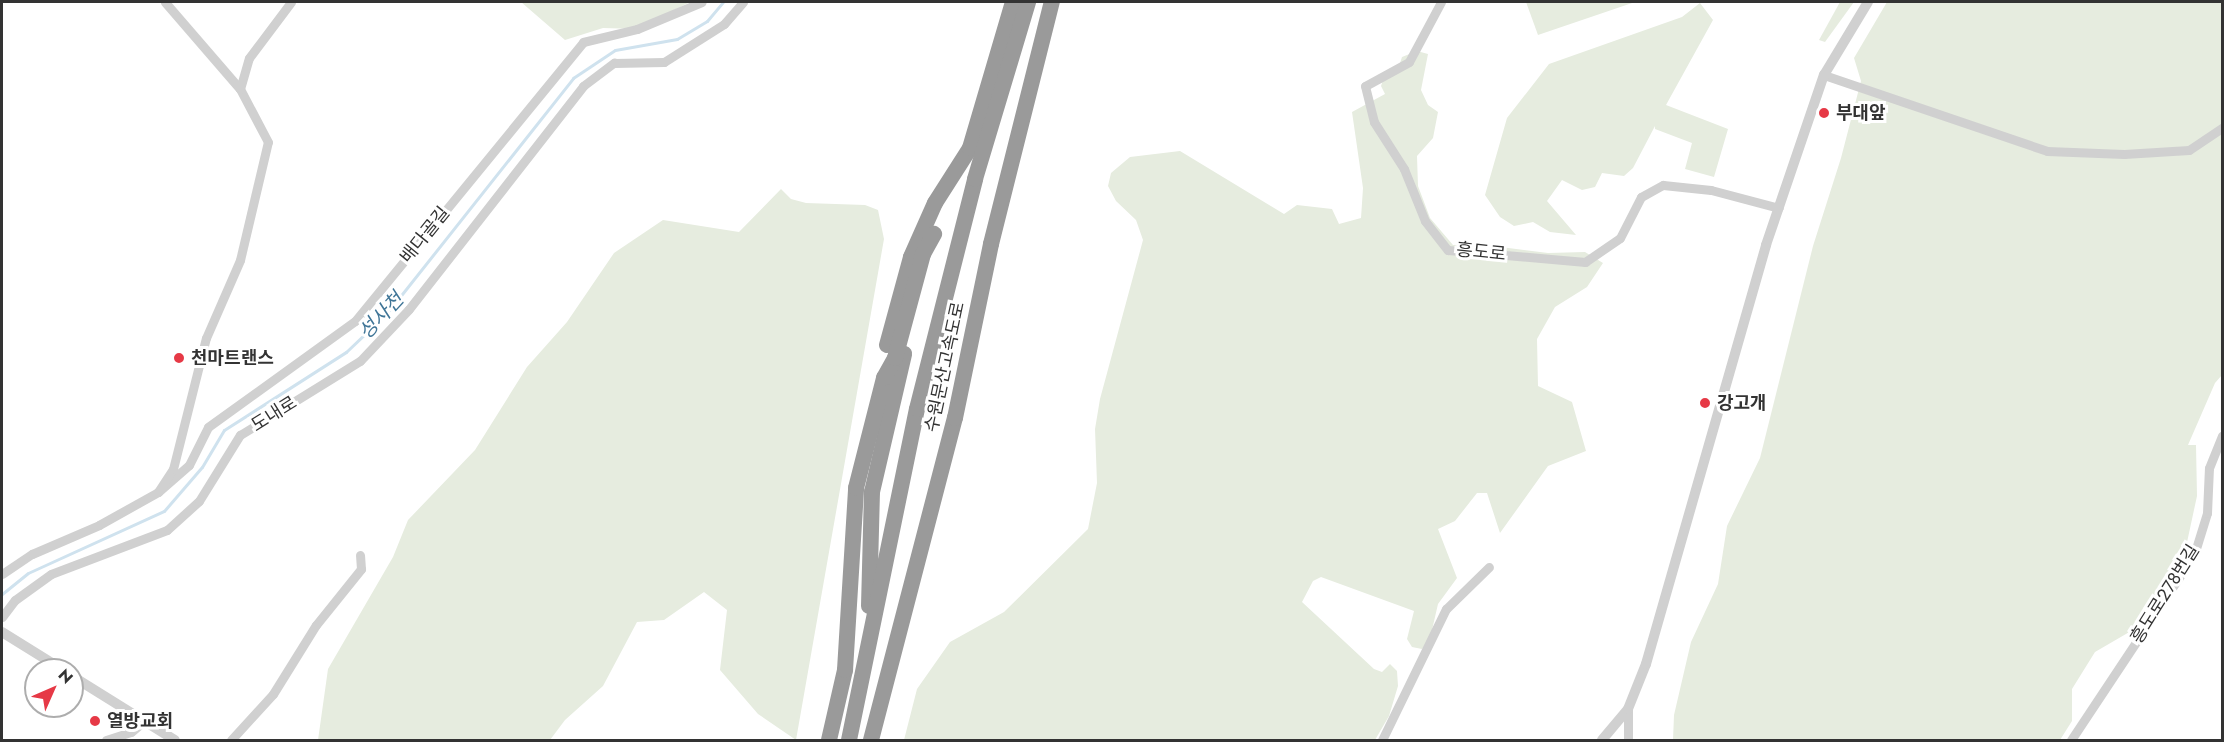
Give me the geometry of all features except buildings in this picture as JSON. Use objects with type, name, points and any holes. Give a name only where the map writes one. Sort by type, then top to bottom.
[{"type":"highway","points":[[829,741],[845,670],[856,488],[884,378],[901,285],[935,203],[952,180],[977,130],[1013,2]]},
{"type":"highway","name":"수원문산고속도로","points":[[849,741],[917,409],[975,180],[1028,2]]},
{"type":"highway","name":"수원문산고속도로","points":[[871,741],[955,418],[991,244],[1052,2]]},
{"type":"highway","points":[[864,664],[872,492],[934,234],[923,254],[895,358],[884,378]]},
{"type":"street","name":"배다골길","points":[[158,492],[173,469],[206,338],[240,260],[268,142],[240,89],[165,2]]},
{"type":"street","points":[[240,89],[249,58],[291,2]]},
{"type":"street","name":"배다골길","points":[[2,574],[32,554],[99,525],[158,492],[189,465],[208,427],[355,321],[583,42],[637,29],[702,2]]},
{"type":"street","name":"도내로","points":[[2,617],[15,600],[51,574],[167,530],[199,501],[240,435],[360,361],[409,309],[583,86],[614,63],[664,62],[724,24],[743,2]]},
{"type":"street","name":"흥도로","points":[[1441,2],[1409,62],[1365,86],[1374,122],[1404,169],[1425,221],[1448,250],[1584,262],[1620,238],[1641,197],[1663,185],[1711,190],[1779,208]]},
{"type":"street","points":[[1628,741],[1628,710],[1674,572],[1779,208],[1824,75],[1868,2]]},
{"type":"street","points":[[1824,75],[2047,151],[2124,154],[2189,150],[2223,128]]},
{"type":"street","name":"흥도로278번길","points":[[2071,741],[2194,555],[2207,513],[2209,468],[2223,435]]},
{"type":"street","points":[[231,741],[273,694],[316,625],[360,569],[360,555]]},
{"type":"street","points":[[1382,741],[1446,609],[1489,567]]},
{"type":"street","points":[[2,632],[44,658]]},
{"type":"street","points":[[84,684],[175,741]]},
{"type":"street","points":[[1602,741],[1628,710]]},
{"type":"street","points":[[106,741],[131,732],[144,721]]},
{"type":"shaded area","points":[[521,2],[690,2],[637,29],[603,28],[565,40]]},
{"type":"shaded area","points":[[1526,2],[1635,2],[1538,35]]},
{"type":"shaded area","points":[[1840,2],[1854,2],[1825,42],[1819,40]]},
{"type":"shaded area","points":[[1887,2],[2222,2],[2222,375],[2215,383],[2188,445],[2196,445],[2197,496],[2186,547],[2138,627],[2095,652],[2072,689],[2072,721],[2060,740],[1673,740],[1674,715],[1691,642],[1718,584],[1727,526],[1760,458],[1813,246],[1841,158],[1861,81],[1854,58]]},
{"type":"shaded area","points":[[1700,3],[1713,20],[1666,105],[1728,129],[1714,177],[1685,169],[1692,143],[1655,129],[1655,126],[1633,168],[1624,176],[1602,173],[1595,187],[1582,190],[1562,180],[1547,201],[1576,235],[1550,232],[1533,222],[1514,226],[1500,217],[1485,195],[1507,118],[1549,64],[1682,17]]},
{"type":"shaded area","points":[[1417,51],[1428,54],[1421,90],[1428,105],[1438,112],[1433,138],[1417,156],[1418,186],[1430,218],[1453,245],[1477,244],[1548,253],[1585,252],[1603,263],[1587,287],[1555,307],[1537,339],[1538,386],[1572,402],[1586,451],[1548,466],[1500,533],[1487,493],[1477,493],[1455,521],[1438,529],[1457,578],[1438,604],[1429,643],[1422,649],[1412,647],[1407,639],[1414,611],[1321,577],[1313,581],[1302,602],[1374,669],[1382,672],[1390,664],[1397,671],[1398,686],[1389,716],[1375,740],[904,740],[917,689],[950,642],[1004,612],[1088,529],[1097,483],[1095,429],[1100,399],[1143,240],[1136,220],[1116,201],[1108,186],[1111,173],[1130,157],[1180,151],[1284,214],[1297,205],[1332,209],[1339,224],[1361,218],[1363,188],[1352,112],[1385,94],[1381,86],[1384,77],[1397,72],[1402,57]]},
{"type":"shaded area","points":[[781,189],[791,199],[806,203],[865,205],[878,210],[884,239],[796,740],[758,714],[720,670],[727,610],[704,592],[664,620],[637,622],[603,686],[565,720],[550,740],[318,740],[328,669],[393,557],[408,520],[475,450],[527,367],[567,322],[614,253],[663,220],[739,232]]},
{"type":"waterway","name":"성사천","points":[[2,594],[28,573],[164,511],[202,467],[224,430],[346,352],[387,313],[573,78],[615,50],[677,39],[707,21],[723,2]]},
{"type":"place","name":"부대앞","points":[[1824,113]]},
{"type":"place","name":"천마트랜스","points":[[179,358]]},
{"type":"place","name":"강고개","points":[[1705,403]]},
{"type":"place","name":"열방교회","points":[[95,721]]}]
